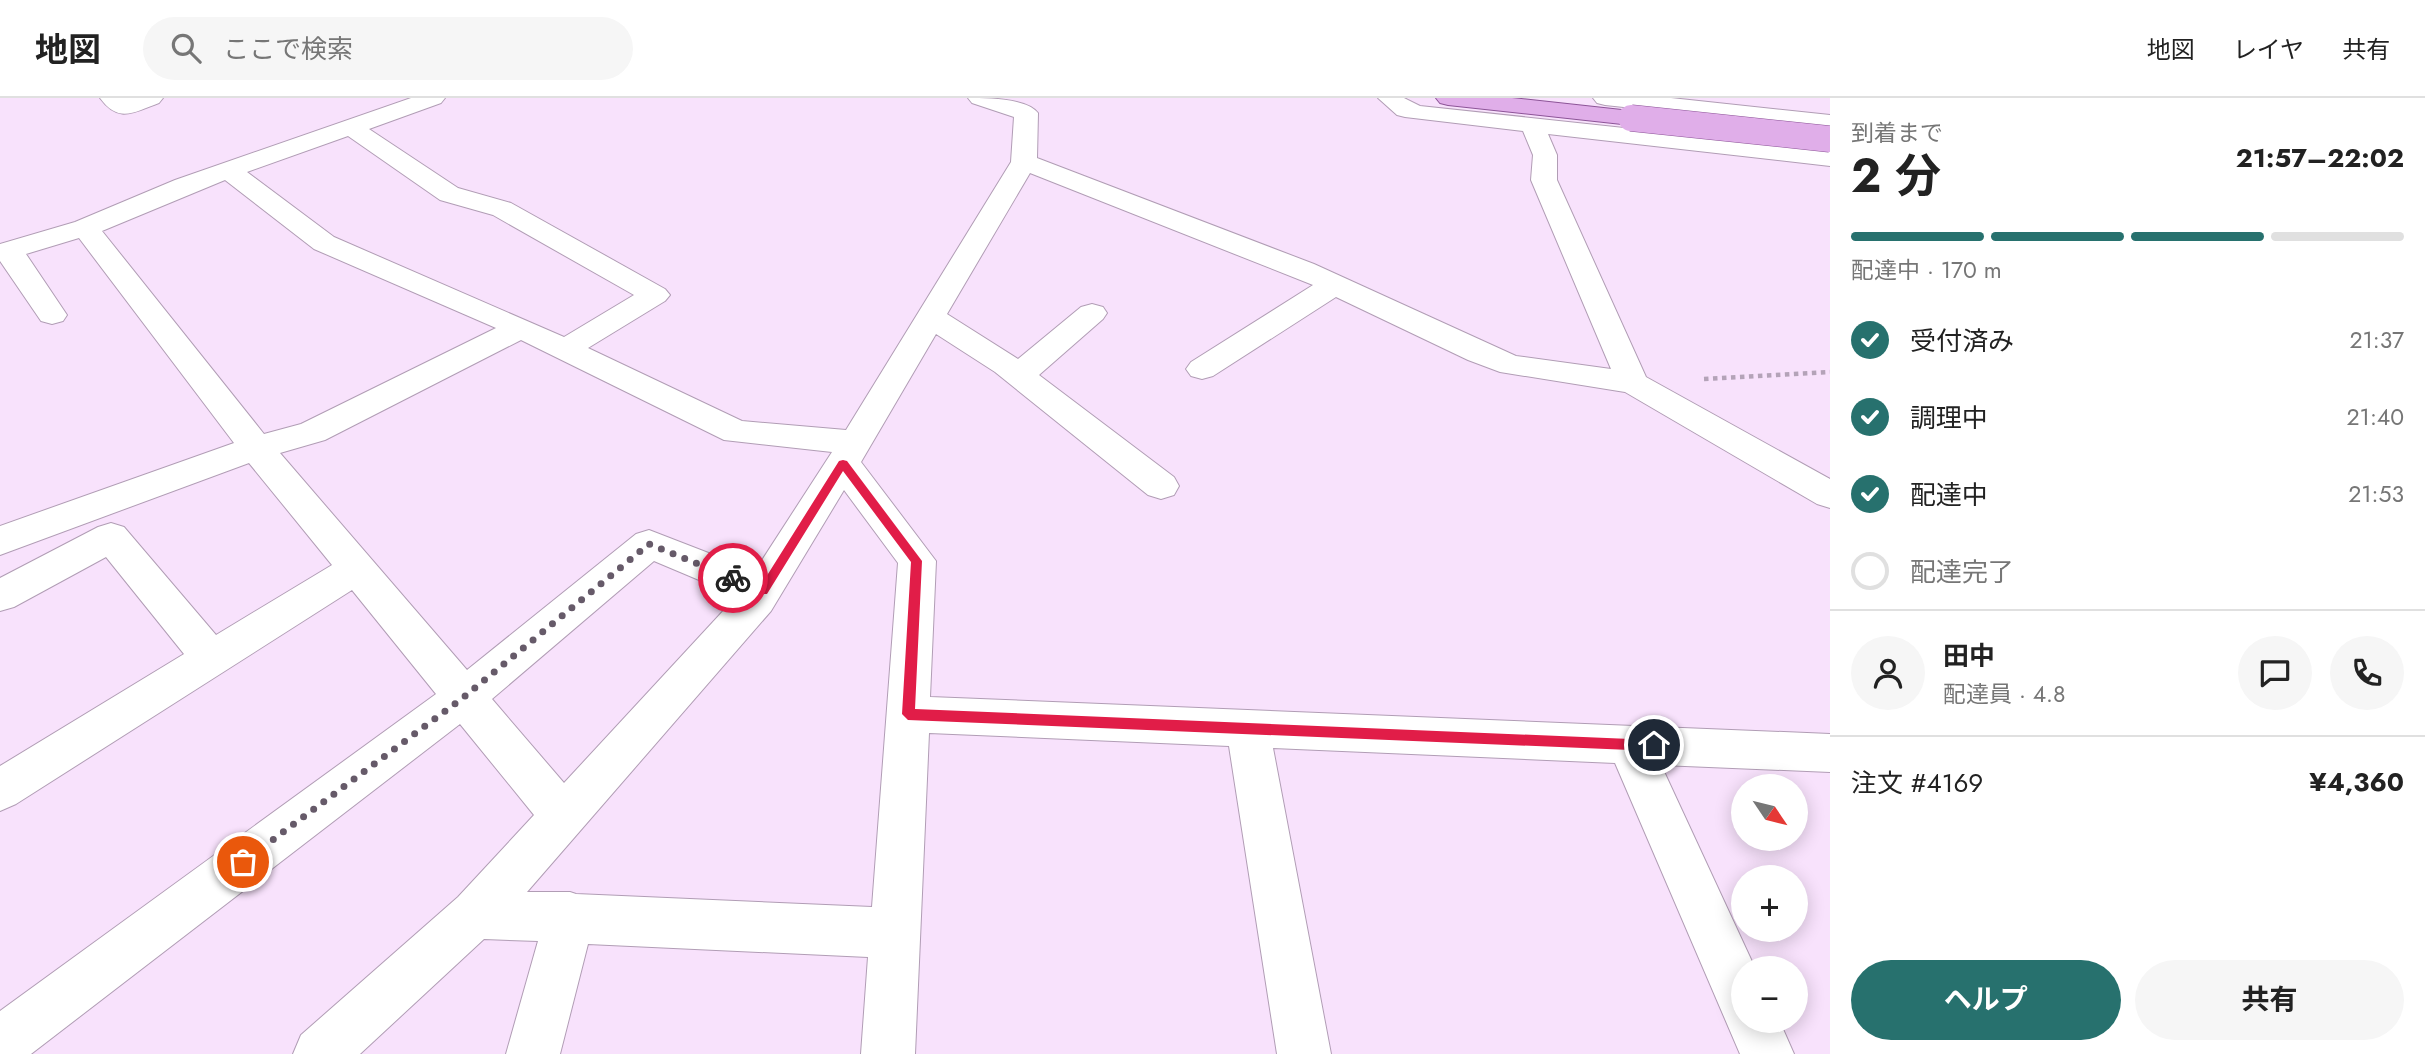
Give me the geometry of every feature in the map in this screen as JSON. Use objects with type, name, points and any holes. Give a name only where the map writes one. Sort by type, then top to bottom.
[{"type":"main road","points":[[1448,98],[1830,139]]},
{"type":"street","points":[[112,98],[122,107],[151,98]]},
{"type":"street","points":[[52,315],[4,252],[85,228],[229,171],[433,98]]},
{"type":"street","points":[[320,1054],[475,914],[763,590],[1024,162],[1026,113],[980,98]]},
{"type":"street","points":[[1390,98],[1405,110],[1420,113],[1830,158]]},
{"type":"street","points":[[1605,98],[1830,122]]},
{"type":"street","points":[[1724,98],[1744,113]]},
{"type":"street","points":[[1678,106],[1695,143]]},
{"type":"street","points":[[1532,125],[1545,155],[1544,180],[1633,383]]},
{"type":"street","points":[[351,127],[449,194],[502,209],[655,295],[565,349]]},
{"type":"street","points":[[1801,155],[1830,177]]},
{"type":"street","points":[[1024,162],[1336,284],[1479,354],[1511,365],[1633,383],[1830,495]]},
{"type":"street","points":[[229,171],[324,243],[521,328],[736,432],[849,453],[917,561],[888,1054]]},
{"type":"street","points":[[85,228],[256,448],[563,816]]},
{"type":"street","points":[[1202,369],[1336,284]]},
{"type":"street","points":[[1019,375],[1092,313]]},
{"type":"street","points":[[929,316],[1019,375],[1161,486]]},
{"type":"street","points":[[0,541],[256,448],[313,432],[521,328]]},
{"type":"street","points":[[0,596],[111,537],[211,659]]},
{"type":"street","points":[[0,1044],[464,697],[649,544],[763,590]]},
{"type":"street","points":[[0,790],[356,569]]},
{"type":"street","points":[[908,714],[1830,753]]},
{"type":"street","points":[[1248,729],[1304,1054]]},
{"type":"street","points":[[1629,744],[1731,973]]},
{"type":"street","points":[[475,914],[570,916],[896,933]]},
{"type":"street","points":[[533,1054],[570,916]]},
{"type":"street","points":[[1758,1033],[1767,1054]]},
{"type":"path","points":[[1633,383],[1830,372]]},
{"type":"way so far","points":[[243,862],[464,697],[649,544],[733,578]]},
{"type":"route","points":[[733,578],[763,590],[843,463],[917,561],[908,714],[1654,745]]}]
